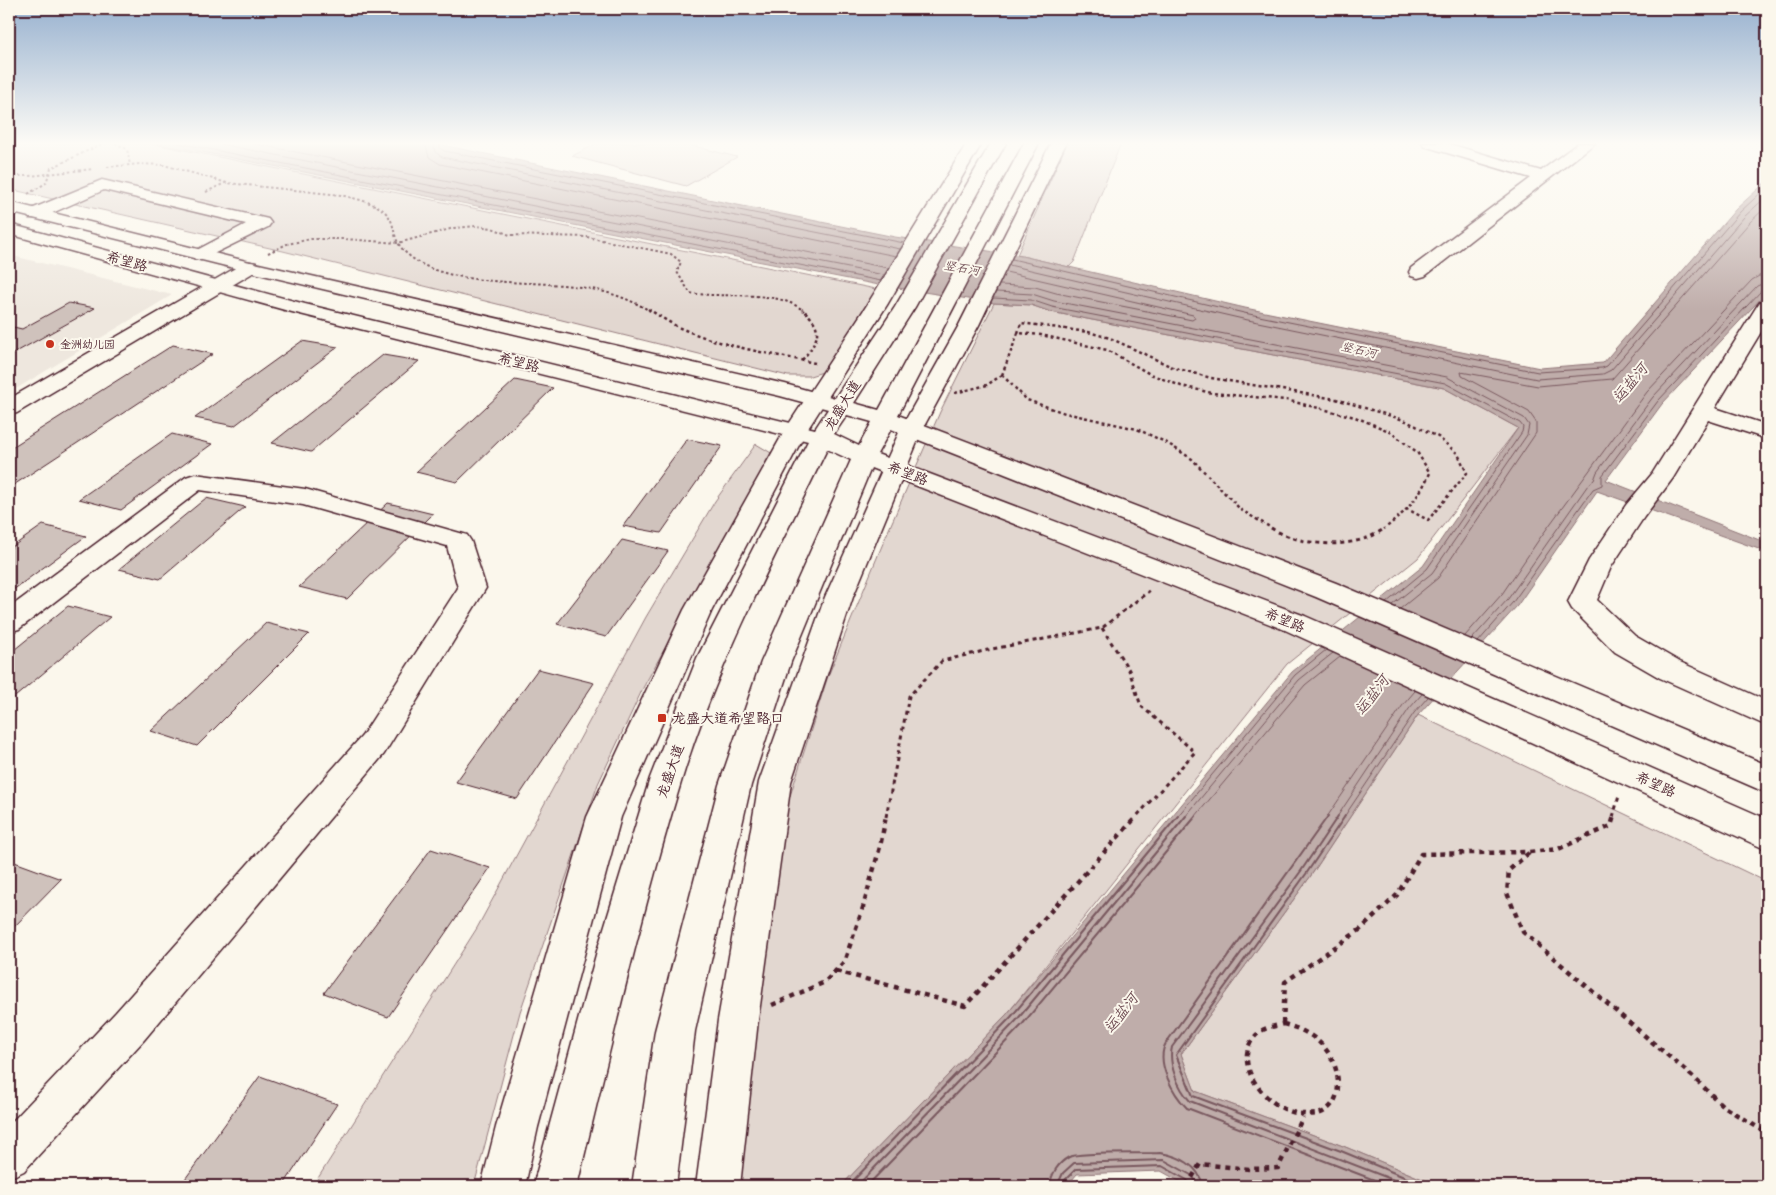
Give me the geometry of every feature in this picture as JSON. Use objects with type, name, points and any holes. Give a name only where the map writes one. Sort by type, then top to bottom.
[{"type":"main road","points":[[35,214],[71,199]]},
{"type":"main road","points":[[157,199],[262,223],[201,255]]},
{"type":"main road","points":[[891,306],[920,233],[941,199]]},
{"type":"main road","points":[[828,403],[838,368],[891,306],[946,233],[966,199]]},
{"type":"main road","points":[[654,1186],[675,1031],[735,785],[776,662],[864,457],[898,423],[929,397],[982,237],[1002,199]]},
{"type":"main road","points":[[718,1186],[738,1020],[775,782],[839,597],[896,468],[898,423],[956,319],[1006,249],[1031,199]]},
{"type":"main road","points":[[1418,272],[1514,199]]},
{"type":"main road","name":"希望路","points":[[16,201],[35,214],[828,403],[898,423],[1326,590],[1767,779]]},
{"type":"main road","name":"希望路","points":[[9,229],[299,308],[808,434],[1295,623],[1767,834]]},
{"type":"main road","points":[[9,408],[247,266]]},
{"type":"main road","name":"龙盛大道","points":[[555,1186],[616,951],[666,778],[712,658],[808,434],[891,306]]},
{"type":"main road","points":[[1767,306],[1661,478],[1598,566],[1582,602],[1624,644],[1670,670],[1767,714]]},
{"type":"main road","points":[[1703,411],[1767,432]]},
{"type":"main road","points":[[503,1186],[517,1127],[604,817],[698,610],[808,434]]},
{"type":"main road","points":[[9,622],[195,482],[305,497],[458,541],[472,588],[373,745],[130,1026],[9,1156]]},
{"type":"path","points":[[350,199],[379,208],[391,218],[398,243],[409,257],[432,269],[464,276],[571,284],[592,288],[630,300],[687,332],[715,341],[838,368]]},
{"type":"path","points":[[247,266],[288,244],[311,239],[345,239],[398,243],[454,228],[477,226],[492,228],[510,235],[587,237],[671,254],[681,262],[677,272],[690,293],[706,297],[768,297],[789,301],[804,310],[817,322],[818,334],[813,347],[802,360]]},
{"type":"path","points":[[929,397],[966,392],[995,382],[1002,375],[1021,323],[1088,332],[1110,338],[1172,367],[1211,378],[1336,399],[1404,420],[1438,437],[1458,454],[1467,473],[1428,520],[1407,509]]},
{"type":"path","points":[[1002,375],[1027,400],[1065,413],[1136,429],[1167,443],[1192,459],[1241,510],[1277,532],[1312,543],[1342,543],[1375,536],[1407,509],[1421,492],[1430,473],[1417,452],[1389,431],[1355,417],[1286,400],[1212,393],[1181,386],[1150,374],[1107,350],[1041,335],[1018,333]]},
{"type":"path","points":[[738,1020],[825,982],[844,962],[862,911],[880,847],[909,696],[942,661],[992,648],[1102,628],[1169,574]]},
{"type":"path","points":[[836,970],[965,1006],[1196,752],[1167,730],[1141,706],[1129,670],[1102,628]]},
{"type":"path","points":[[1283,1024],[1285,982],[1361,929],[1397,895],[1421,854],[1529,852],[1558,849],[1611,826],[1626,771]]},
{"type":"path","points":[[1529,852],[1509,870],[1507,893],[1523,932],[1692,1076],[1724,1107],[1767,1133]]},
{"type":"path","points":[[1283,1024],[1299,1027],[1314,1036],[1327,1049],[1335,1064],[1340,1080],[1337,1096],[1330,1108],[1318,1115],[1303,1117],[1286,1112],[1270,1103],[1258,1090],[1250,1074],[1247,1057],[1250,1043],[1257,1032],[1269,1025],[1283,1024]]},
{"type":"path","points":[[1187,1186],[1200,1164],[1250,1169],[1278,1168],[1303,1117]]},
{"type":"shaded area","points":[[52,199],[427,199],[881,290],[829,370],[810,376],[788,376],[283,251]]},
{"type":"shaded area","points":[[1042,199],[1099,199],[1074,262],[1069,267],[1017,255]]},
{"type":"shaded area","name":"金洲幼儿园","points":[[9,255],[172,295],[9,393]]},
{"type":"shaded area","points":[[994,303],[1031,305],[1051,312],[1444,388],[1518,428],[1418,558],[1287,664],[1007,1014],[841,1186],[739,1186],[749,1073],[784,815],[828,676],[940,412]]},
{"type":"shaded area","points":[[756,444],[778,457],[713,561],[644,686],[598,784],[520,1012],[474,1186],[313,1186],[477,928],[646,617],[715,501]]},
{"type":"shaded area","points":[[1418,715],[1767,882],[1767,1186],[1439,1186],[1343,1146],[1195,1091],[1181,1054],[1310,877]]},
{"type":"shaded area","points":[[1164,1181],[1176,1186],[1074,1186],[1077,1182]]},
{"type":"water","points":[[440,199],[707,199],[895,237],[1022,256],[1245,308],[1540,368],[1603,363],[1736,209],[1747,199],[1767,199],[1767,292],[1662,404],[1606,480],[1767,543],[1767,552],[1597,491],[1517,606],[1418,715],[1310,877],[1181,1054],[1195,1091],[1343,1146],[1439,1186],[1188,1186],[1161,1171],[1077,1174],[1067,1186],[841,1186],[1007,1014],[1292,672],[1423,566],[1518,428],[1444,388],[1051,312],[1031,305],[994,303],[879,285]]},
{"type":"building","points":[[69,303],[95,308],[9,356],[9,326],[22,329]]},
{"type":"building","points":[[302,341],[338,347],[234,426],[195,418]]},
{"type":"building","points":[[173,345],[213,354],[9,488],[9,449]]},
{"type":"building","points":[[383,355],[419,361],[311,452],[272,443]]},
{"type":"building","points":[[515,380],[553,388],[457,482],[416,472]]},
{"type":"building","points":[[172,434],[212,444],[121,510],[79,499]]},
{"type":"building","points":[[687,439],[722,446],[661,533],[623,526]]},
{"type":"building","points":[[206,498],[245,507],[160,579],[119,569]]},
{"type":"building","points":[[388,503],[433,514],[347,599],[299,587]]},
{"type":"building","points":[[43,525],[86,536],[9,593],[9,549]]},
{"type":"building","points":[[622,540],[668,551],[606,637],[557,624]]},
{"type":"building","points":[[68,606],[110,617],[9,702],[9,654]]},
{"type":"building","points":[[266,623],[309,634],[197,746],[151,731]]},
{"type":"building","points":[[538,669],[594,683],[517,799],[456,782]]},
{"type":"building","points":[[431,849],[490,868],[388,1017],[324,993]]},
{"type":"building","points":[[9,860],[61,879],[9,932]]},
{"type":"building","points":[[260,1076],[337,1104],[283,1186],[180,1186]]},
{"type":"place","name":"金洲幼儿园","points":[[50,344]]},
{"type":"place","name":"龙盛大道希望路口","points":[[662,718]]},
{"type":"water label","name":"竖石河","points":[[962,268]]},
{"type":"water label","name":"竖石河","points":[[1359,350]]},
{"type":"water label","name":"运盐河","points":[[1630,383]]},
{"type":"water label","name":"运盐河","points":[[1372,695]]},
{"type":"water label","name":"运盐河","points":[[1121,1013]]}]
